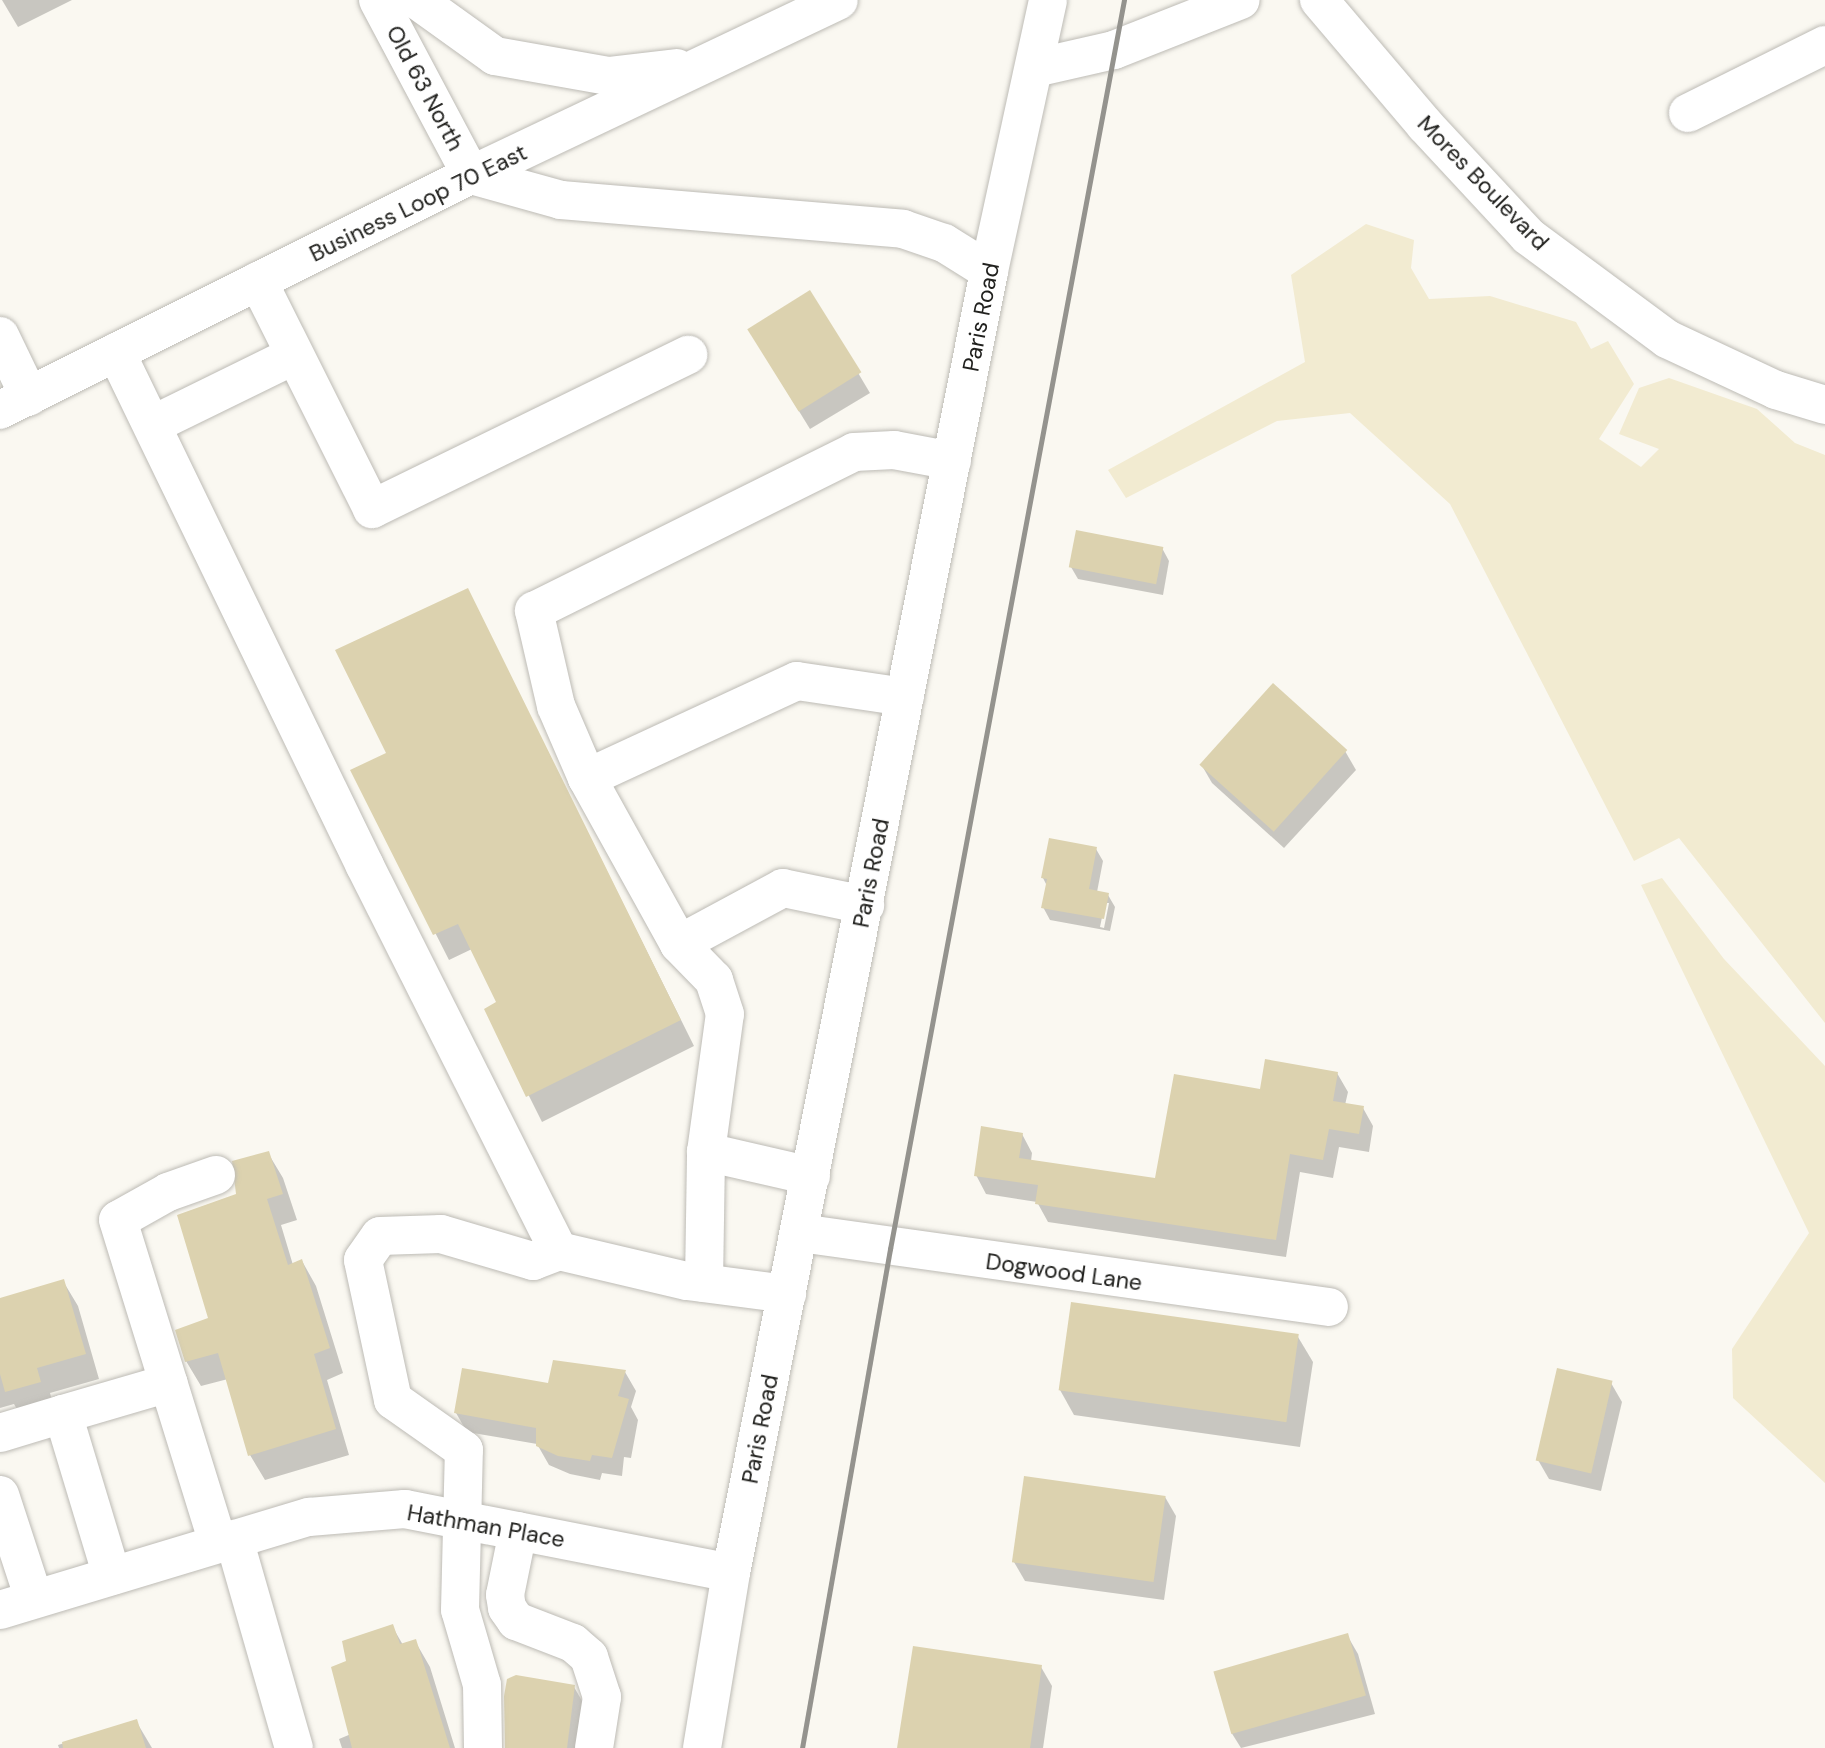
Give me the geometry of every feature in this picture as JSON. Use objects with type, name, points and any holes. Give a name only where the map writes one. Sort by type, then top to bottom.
[{"type":"main road","name":"Old 63 North","points":[[378,0],[471,175]]},
{"type":"main road","points":[[416,0],[495,56],[608,76],[710,64]]},
{"type":"main road","name":"Business Loop 70 East","points":[[14,403],[471,175],[710,64],[839,0]]},
{"type":"main road","name":"Paris Road","points":[[702,1748],[731,1573],[989,271],[1048,0]]},
{"type":"main road","points":[[1035,68],[1114,50],[1241,0]]},
{"type":"main road","name":"Mores Boulevard","points":[[1319,0],[1425,125],[1548,251],[1667,339],[1776,390],[1825,405]]},
{"type":"main road","points":[[1688,113],[1825,45]]},
{"type":"main road","points":[[471,175],[561,200],[903,229],[944,243],[989,271]]},
{"type":"main road","points":[[258,281],[293,356],[372,509],[688,355]]},
{"type":"main road","points":[[0,336],[14,403]]},
{"type":"main road","points":[[116,352],[365,866],[559,1251]]},
{"type":"main road","points":[[152,425],[293,356]]},
{"type":"main road","points":[[704,1283],[706,1152],[725,1014],[713,980],[678,944],[587,778],[556,706],[534,611],[854,452],[894,450],[952,461]]},
{"type":"main road","points":[[587,778],[797,681],[905,697]]},
{"type":"main road","points":[[678,944],[783,888],[865,905]]},
{"type":"main road","points":[[706,1152],[811,1176]]},
{"type":"main road","points":[[216,1175],[168,1192],[118,1220],[169,1383],[295,1748]]},
{"type":"main road","name":"Dogwood Lane","points":[[800,1233],[1329,1307]]},
{"type":"main road","points":[[483,1748],[482,1685],[460,1610],[459,1520],[464,1450],[393,1400],[363,1260],[380,1236],[441,1234],[533,1261],[559,1251],[704,1283],[787,1294]]},
{"type":"main road","points":[[0,1433],[169,1383]]},
{"type":"main road","points":[[63,1414],[112,1576]]},
{"type":"main road","points":[[0,1496],[17,1605]]},
{"type":"main road","name":"Hathman Place","points":[[17,1605],[309,1517],[405,1509],[731,1573]]},
{"type":"main road","points":[[519,1531],[505,1595],[507,1608],[516,1621],[573,1643],[589,1657],[602,1697],[594,1748]]},
{"type":"shaded area","points":[[1366,224],[1414,240],[1411,268],[1429,299],[1490,296],[1576,322],[1591,349],[1608,341],[1634,384],[1599,439],[1641,467],[1659,449],[1619,434],[1639,388],[1669,378],[1757,409],[1795,443],[1825,455],[1825,1023],[1679,838],[1634,861],[1450,504],[1350,413],[1277,421],[1126,498],[1108,470],[1305,362],[1291,275]]},
{"type":"shaded area","points":[[1662,878],[1724,959],[1825,1066],[1825,1483],[1733,1398],[1732,1349],[1809,1233],[1641,885]]},
{"type":"building","points":[[810,290],[861,372],[799,411],[747,329]]},
{"type":"building","points":[[1076,530],[1163,547],[1156,584],[1069,567]]},
{"type":"building","points":[[468,588],[681,1020],[526,1097],[484,1009],[496,1002],[458,924],[433,935],[350,770],[386,753],[335,650]]},
{"type":"building","points":[[1273,683],[1347,750],[1274,832],[1199,765]]},
{"type":"building","points":[[1049,838],[1097,847],[1089,889],[1109,893],[1104,919],[1041,908],[1047,879],[1041,878]]},
{"type":"building","points":[[1265,1059],[1338,1072],[1333,1101],[1364,1106],[1359,1134],[1329,1129],[1323,1160],[1290,1154],[1276,1240],[1035,1204],[1038,1185],[974,1176],[981,1126],[1023,1133],[1019,1158],[1155,1178],[1174,1074],[1260,1089]]},
{"type":"building","points":[[269,1151],[283,1194],[267,1199],[288,1265],[302,1259],[330,1348],[314,1354],[336,1429],[248,1456],[218,1353],[185,1362],[175,1330],[208,1318],[177,1215],[236,1194],[232,1161]]},
{"type":"building","points":[[64,1279],[86,1354],[37,1368],[41,1382],[5,1392],[0,1374],[0,1298]]},
{"type":"building","points":[[1071,1302],[1299,1334],[1286,1422],[1059,1390]]},
{"type":"building","points":[[553,1360],[626,1370],[618,1396],[629,1399],[612,1458],[592,1455],[590,1461],[558,1456],[536,1446],[536,1428],[454,1413],[462,1368],[548,1383]]},
{"type":"building","points":[[1557,1368],[1613,1381],[1591,1473],[1536,1461]]},
{"type":"building","points":[[1024,1476],[1166,1496],[1154,1582],[1012,1562]]},
{"type":"building","points":[[393,1624],[400,1644],[416,1639],[450,1748],[352,1748],[331,1667],[346,1661],[342,1641]]},
{"type":"building","points":[[1348,1633],[1366,1695],[1231,1734],[1213,1672]]},
{"type":"building","points":[[913,1646],[1042,1665],[1030,1748],[897,1748]]},
{"type":"building","points":[[516,1675],[575,1685],[567,1748],[505,1748],[504,1696],[507,1679]]},
{"type":"building","points":[[137,1719],[146,1748],[63,1748],[62,1742]]},
{"type":"railway","points":[[802,1748],[890,1249],[1124,0]]}]
